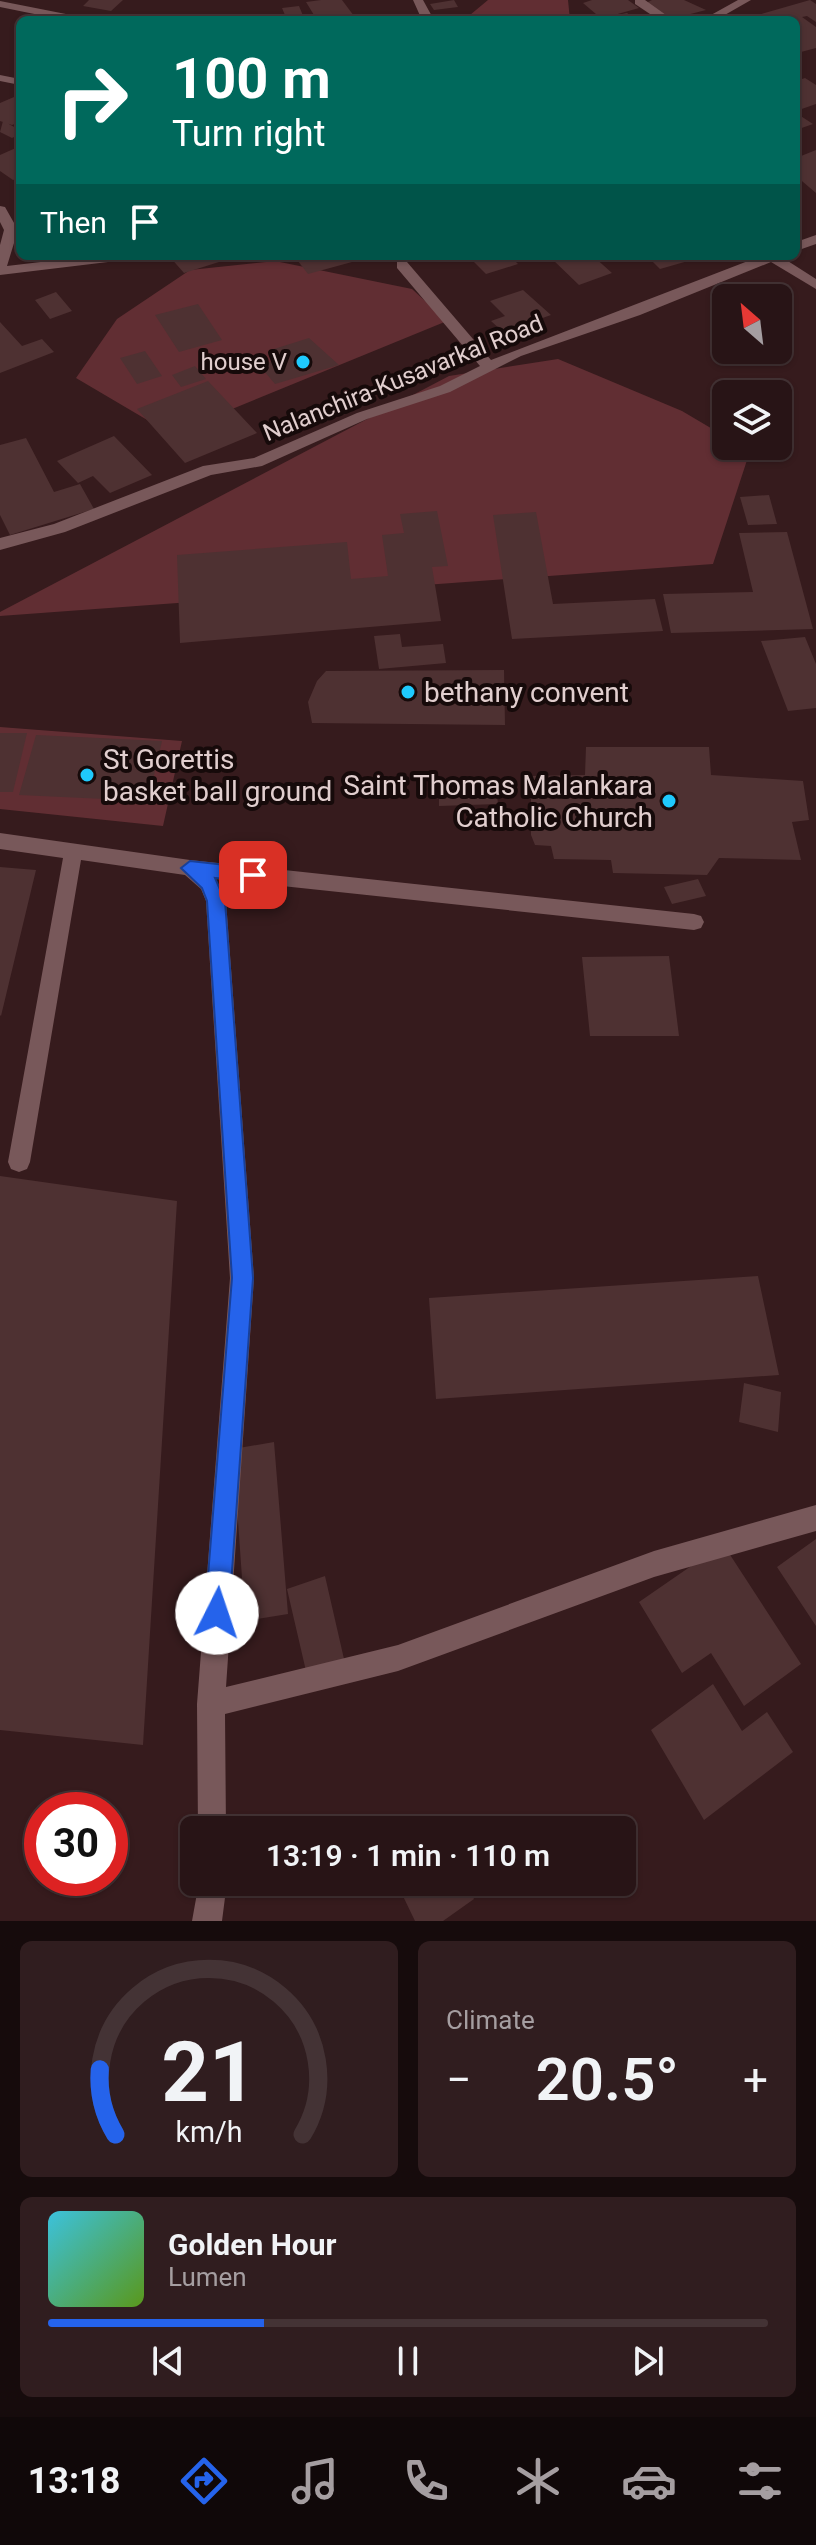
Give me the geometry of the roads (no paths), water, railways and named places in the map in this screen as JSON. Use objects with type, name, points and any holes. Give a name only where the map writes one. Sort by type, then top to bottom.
[{"type":"street","points":[[640,0],[661,16]]},
{"type":"street","points":[[716,16],[746,0]]},
{"type":"street","points":[[0,4],[61,16]]},
{"type":"street","points":[[0,210],[11,230],[1,268],[87,260]]},
{"type":"street","name":"Nalanchira-Kusavarkal Road","points":[[0,544],[59,528],[208,470],[257,462],[362,416],[445,389],[516,353],[635,312],[762,260]]},
{"type":"street","points":[[778,260],[816,285]]},
{"type":"street","points":[[402,265],[489,367]]},
{"type":"street","points":[[0,841],[190,868],[694,922]]},
{"type":"street","points":[[19,1162],[73,852]]},
{"type":"street","points":[[190,868],[209,884],[216,901],[242,1278],[211,1704],[212,1816]]},
{"type":"street","points":[[211,1704],[398,1658],[654,1564],[816,1518]]},
{"type":"street","points":[[207,1921],[211,1896]]},
{"type":"place","name":"house V","points":[[303,362]]},
{"type":"place","name":"bethany convent","points":[[408,692]]},
{"type":"place","name":"St Gorettis basket ball ground","points":[[87,775]]},
{"type":"place","name":"Saint Thomas Malankara Catholic Church","points":[[669,801]]}]
